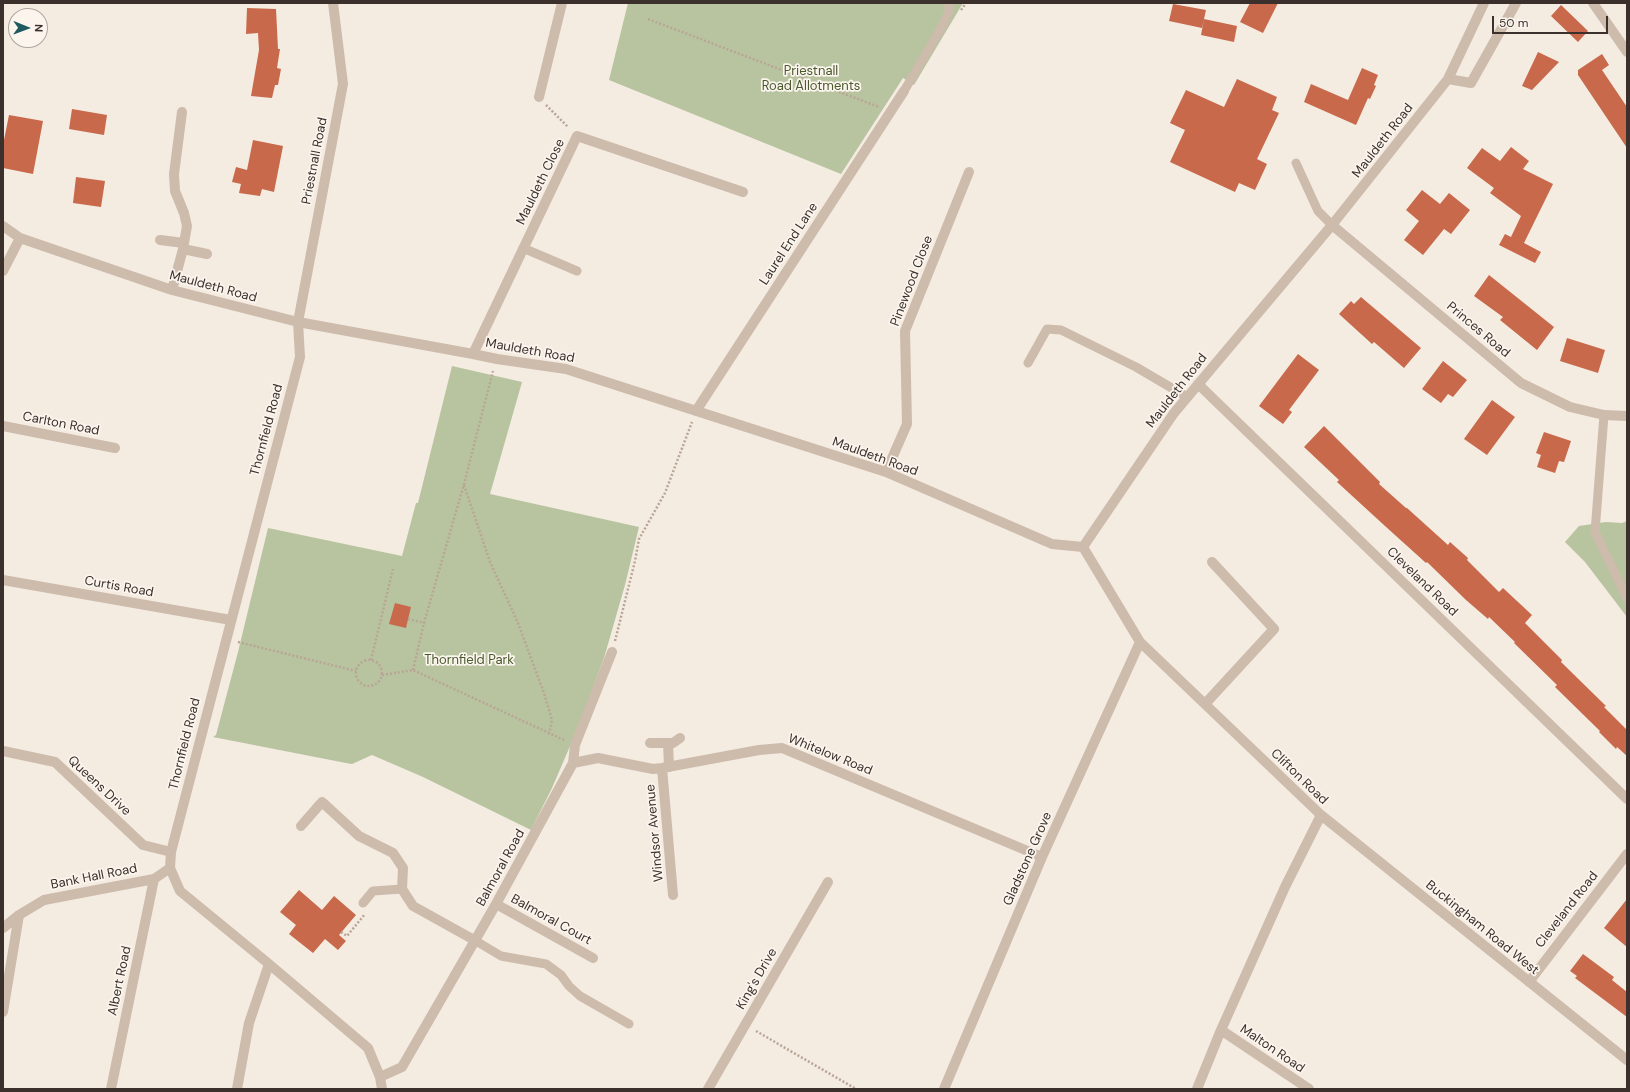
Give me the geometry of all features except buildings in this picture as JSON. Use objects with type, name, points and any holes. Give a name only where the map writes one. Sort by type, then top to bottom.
[{"type":"street","name":"Priestnall Road","points":[[298,322],[343,84],[333,3]]},
{"type":"street","points":[[538,98],[562,3]]},
{"type":"street","name":"Mauldeth Road","points":[[3,226],[20,238],[172,290],[298,322],[497,359],[566,368],[886,472],[1052,544],[1083,546],[1174,413],[1332,225],[1448,79],[1484,3]]},
{"type":"street","points":[[1448,79],[1471,83],[1516,3]]},
{"type":"street","points":[[1593,3],[1627,52]]},
{"type":"street","name":"Laurel End Lane","points":[[696,411],[904,91]]},
{"type":"street","points":[[172,290],[184,246],[187,226],[184,213],[175,192],[174,174],[182,112]]},
{"type":"street","name":"Mauldeth Close","points":[[473,354],[577,136],[743,192]]},
{"type":"street","name":"Pinewood Close","points":[[886,472],[907,424],[905,331],[969,172]]},
{"type":"street","name":"Princes Road","points":[[1332,225],[1521,382],[1570,407],[1604,415],[1627,416]]},
{"type":"street","points":[[3,271],[20,238]]},
{"type":"street","points":[[160,240],[207,254]]},
{"type":"street","name":"Thornfield Road","points":[[298,322],[300,357],[171,852],[170,868],[180,891],[368,1048],[380,1077],[382,1089]]},
{"type":"street","name":"Cleveland Road","points":[[1198,384],[1627,799]]},
{"type":"street","name":"Carlton Road","points":[[3,426],[115,448]]},
{"type":"street","name":"Clifton Road","points":[[1083,546],[1140,642],[1321,815],[1286,887],[1221,1030],[1197,1089]]},
{"type":"street","points":[[1205,704],[1274,629],[1212,562]]},
{"type":"street","name":"Curtis Road","points":[[3,580],[231,620]]},
{"type":"street","name":"Gladstone Grove","points":[[944,1089],[1042,857],[1140,642]]},
{"type":"street","name":"Balmoral Road","points":[[380,1077],[402,1067],[476,941],[573,763],[575,745],[612,652]]},
{"type":"street","points":[[650,743],[673,743],[680,738]]},
{"type":"street","name":"Windsor Avenue","points":[[668,743],[666,768],[673,895]]},
{"type":"street","name":"Whitelow Road","points":[[573,763],[598,758],[653,769],[666,768],[760,750],[782,748],[1042,857]]},
{"type":"street","name":"Queens Drive","points":[[3,751],[55,762],[143,845],[171,852]]},
{"type":"street","points":[[301,826],[322,802],[359,836],[393,853],[403,868],[402,888],[413,906],[476,941]]},
{"type":"street","name":"Buckingham Road West","points":[[1321,815],[1627,1060]]},
{"type":"street","name":"Cleveland Road","points":[[1529,982],[1627,854]]},
{"type":"street","name":"Bank Hall Road","points":[[3,928],[19,915],[44,900],[154,879],[170,868]]},
{"type":"street","name":"Albert Road","points":[[111,1089],[154,879]]},
{"type":"street","name":"King's Drive","points":[[708,1089],[828,882]]},
{"type":"street","name":"Balmoral Court","points":[[496,904],[593,958]]},
{"type":"street","points":[[3,1012],[19,915]]},
{"type":"street","points":[[236,1089],[249,1023],[269,964]]},
{"type":"street","name":"Malton Road","points":[[1221,1030],[1309,1089]]},
{"type":"lane","points":[[904,91],[944,23],[949,11],[949,3]]},
{"type":"lane","points":[[1296,163],[1318,211],[1332,225]]},
{"type":"lane","points":[[524,248],[577,271]]},
{"type":"lane","points":[[1028,363],[1047,329],[1060,330],[1136,368],[1188,397]]},
{"type":"lane","points":[[1604,415],[1595,532],[1627,598]]},
{"type":"lane","points":[[366,906],[373,891],[402,888]]},
{"type":"lane","points":[[476,941],[501,956],[546,964],[561,975],[569,986],[580,996],[629,1024]]},
{"type":"path","points":[[648,19],[891,111]]},
{"type":"path","points":[[538,98],[577,136]]},
{"type":"path","points":[[413,670],[424,623],[464,484],[497,359]]},
{"type":"path","points":[[612,652],[635,561],[639,539],[665,493],[696,411]]},
{"type":"path","points":[[464,484],[490,562],[518,623],[544,693],[552,720],[550,734]]},
{"type":"path","points":[[371,660],[393,569]]},
{"type":"path","points":[[408,619],[424,623]]},
{"type":"path","points":[[226,639],[356,671]]},
{"type":"path","points":[[371,660],[378,664],[382,671],[382,675],[378,683],[374,685],[365,685],[358,680],[356,671],[363,661],[371,660]]},
{"type":"path","points":[[382,675],[413,670],[575,745]]},
{"type":"path","points":[[341,932],[347,936],[366,906]]},
{"type":"path","points":[[746,1025],[856,1089]]},
{"type":"green space","name":"Priestnall Road Allotments","points":[[628,3],[963,3],[914,85],[903,78],[841,174],[609,80]]},
{"type":"green space","name":"Thornfield Park","points":[[452,366],[522,382],[490,494],[639,527],[625,585],[604,658],[577,730],[552,788],[531,830],[423,777],[372,755],[352,764],[213,737],[216,735],[238,652],[268,528],[402,556],[416,503],[418,503]]},
{"type":"green space","points":[[1627,521],[1627,617],[1585,562],[1565,542],[1579,526],[1606,522],[1622,523]]}]
